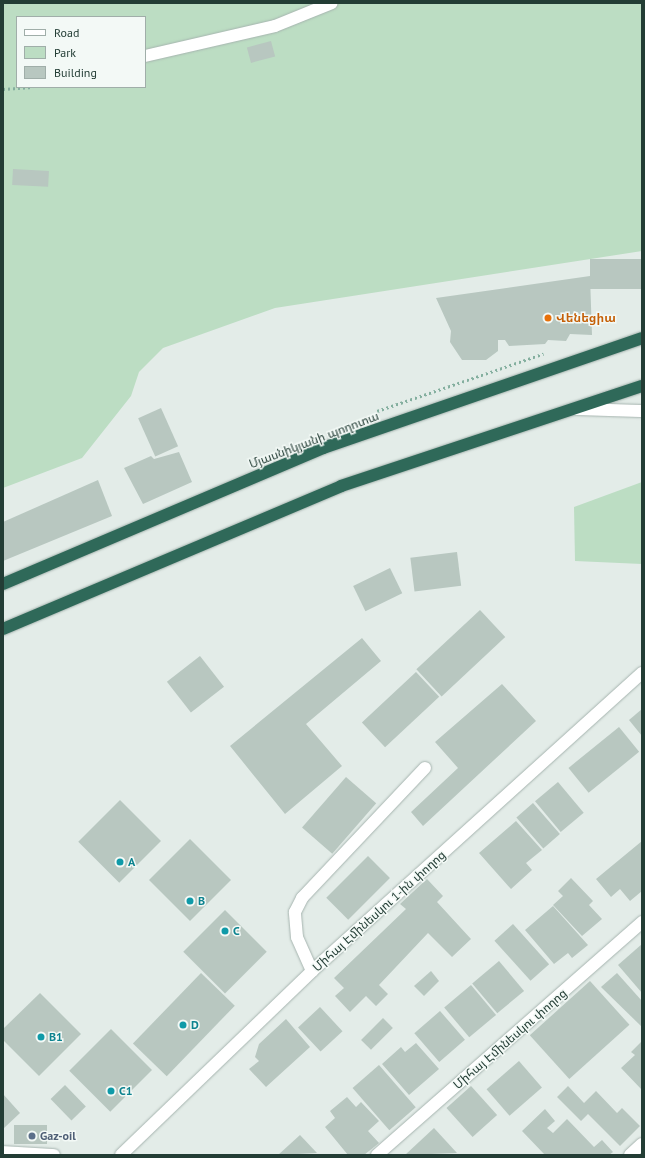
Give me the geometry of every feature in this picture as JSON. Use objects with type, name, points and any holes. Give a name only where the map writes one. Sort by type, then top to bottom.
[{"type":"highway","name":"Մյասնիկյանի պողոտա","points":[[3,584],[324,448],[642,338]]},
{"type":"highway","points":[[3,629],[341,486],[642,386]]},
{"type":"street","points":[[146,56],[275,26],[332,3]]},
{"type":"street","points":[[575,409],[642,411]]},
{"type":"street","name":"Միհայ Էմինեսկու 1-ին փողոց","points":[[121,1155],[312,971],[642,673]]},
{"type":"street","points":[[312,971],[297,937],[295,912],[302,898],[425,768]]},
{"type":"street","name":"Միհայ Էմինեսկու փողոց","points":[[377,1155],[642,922]]},
{"type":"street","points":[[630,1155],[642,1144]]},
{"type":"street","points":[[3,1152],[54,1155]]},
{"type":"path","points":[[3,89],[18,88]]},
{"type":"green space","points":[[3,3],[642,3],[642,251],[275,308],[163,348],[139,372],[131,396],[82,458],[3,488]]},
{"type":"green space","points":[[642,482],[642,564],[575,561],[574,507]]},
{"type":"building","points":[[271,41],[275,56],[251,63],[247,47]]},
{"type":"building","points":[[13,169],[49,171],[48,187],[12,185]]},
{"type":"building","points":[[590,259],[642,259],[642,289],[590,289]]},
{"type":"building","points":[[590,276],[592,335],[570,334],[566,341],[548,340],[545,344],[509,346],[505,340],[498,340],[498,351],[486,360],[462,360],[450,342],[451,331],[436,298]]},
{"type":"building","points":[[161,408],[178,446],[155,457],[138,418]]},
{"type":"building","points":[[179,452],[192,482],[143,504],[124,468],[151,456],[154,459]]},
{"type":"building","points":[[98,480],[112,516],[3,561],[3,522]]},
{"type":"building","points":[[457,552],[461,586],[414,591],[410,558]]},
{"type":"building","points":[[390,568],[402,593],[365,611],[353,586]]},
{"type":"building","points":[[480,610],[505,637],[442,696],[416,669]]},
{"type":"building","points":[[362,638],[381,661],[306,724],[342,766],[285,814],[230,746]]},
{"type":"building","points":[[200,656],[224,687],[191,713],[167,682]]},
{"type":"building","points":[[416,672],[439,697],[385,747],[362,722]]},
{"type":"building","points":[[502,684],[536,721],[423,826],[411,812],[458,768],[435,742]]},
{"type":"building","points":[[642,709],[642,736],[629,720]]},
{"type":"building","points":[[619,727],[639,752],[589,793],[568,768]]},
{"type":"building","points":[[346,777],[376,803],[332,854],[302,828]]},
{"type":"building","points":[[558,782],[584,813],[561,832],[535,801]]},
{"type":"building","name":"A","points":[[120,800],[161,841],[119,883],[78,842]]},
{"type":"building","points":[[533,803],[560,834],[543,848],[516,817]]},
{"type":"building","points":[[516,821],[542,850],[526,863],[532,870],[511,889],[479,853]]},
{"type":"building","name":"B","points":[[190,839],[231,880],[190,921],[149,880]]},
{"type":"building","points":[[642,841],[642,891],[630,901],[620,889],[611,897],[596,879]]},
{"type":"building","points":[[368,856],[390,878],[348,920],[326,898]]},
{"type":"building","points":[[571,878],[593,901],[589,905],[602,919],[582,936],[553,905],[563,896],[558,891]]},
{"type":"building","points":[[427,879],[443,896],[437,902],[471,939],[452,957],[428,933],[379,985],[388,994],[376,1006],[366,996],[350,1012],[335,996],[344,988],[334,978],[406,909],[400,904]]},
{"type":"building","points":[[553,906],[588,945],[572,958],[568,953],[554,964],[525,930]]},
{"type":"building","name":"C","points":[[225,910],[267,952],[225,993],[183,952]]},
{"type":"building","points":[[513,924],[549,964],[531,981],[494,941]]},
{"type":"building","points":[[642,944],[642,993],[618,965]]},
{"type":"building","points":[[499,961],[524,991],[497,1013],[472,983]]},
{"type":"building","points":[[431,971],[439,981],[424,996],[414,986]]},
{"type":"building","name":"D","points":[[201,973],[235,1006],[167,1076],[133,1043]]},
{"type":"building","points":[[617,973],[642,1001],[642,1027],[601,987]]},
{"type":"building","points":[[590,981],[629,1025],[569,1079],[530,1035]]},
{"type":"building","points":[[471,985],[496,1015],[469,1037],[444,1007]]},
{"type":"building","name":"B1","points":[[40,993],[81,1034],[39,1076],[3,1040],[3,1029]]},
{"type":"building","points":[[320,1007],[343,1031],[321,1052],[298,1027]]},
{"type":"building","points":[[440,1011],[465,1040],[439,1062],[414,1033]]},
{"type":"building","points":[[383,1018],[393,1028],[371,1050],[361,1040]]},
{"type":"building","points":[[286,1019],[310,1047],[266,1087],[249,1069],[259,1061],[255,1057],[259,1044]]},
{"type":"building","name":"C1","points":[[111,1029],[152,1070],[110,1112],[69,1071]]},
{"type":"building","points":[[641,1042],[642,1090],[621,1068],[635,1055],[631,1052]]},
{"type":"building","points":[[416,1043],[439,1069],[409,1095],[382,1064],[401,1047],[405,1052]]},
{"type":"building","points":[[519,1061],[542,1087],[510,1116],[487,1089]]},
{"type":"building","points":[[379,1065],[416,1107],[389,1130],[353,1088]]},
{"type":"building","points":[[65,1085],[86,1107],[71,1120],[51,1099]]},
{"type":"building","points":[[471,1086],[497,1115],[473,1137],[446,1108]]},
{"type":"building","points":[[568,1086],[584,1103],[596,1091],[617,1113],[622,1108],[640,1126],[620,1146],[588,1114],[581,1121],[557,1097]]},
{"type":"building","points":[[3,1094],[20,1113],[3,1129]]},
{"type":"building","points":[[347,1097],[356,1107],[361,1102],[379,1121],[368,1131],[379,1143],[364,1155],[348,1155],[325,1127],[335,1118],[330,1111]]},
{"type":"building","points":[[545,1109],[555,1121],[547,1128],[553,1133],[567,1119],[594,1147],[602,1140],[613,1152],[609,1155],[545,1155],[522,1131]]},
{"type":"building","points":[[14,1125],[47,1125],[47,1144],[14,1144]]},
{"type":"building","points":[[434,1128],[457,1153],[405,1155]]},
{"type":"building","points":[[300,1135],[317,1153],[278,1155]]},
{"type":"place","name":"Վենեցիա","points":[[548,318]]},
{"type":"place","name":"A","points":[[120,862]]},
{"type":"place","name":"B","points":[[190,901]]},
{"type":"place","name":"C","points":[[225,931]]},
{"type":"place","name":"D","points":[[183,1025]]},
{"type":"place","name":"B1","points":[[41,1037]]},
{"type":"place","name":"C1","points":[[111,1091]]},
{"type":"place","name":"Gaz-oil","points":[[32,1136]]}]
